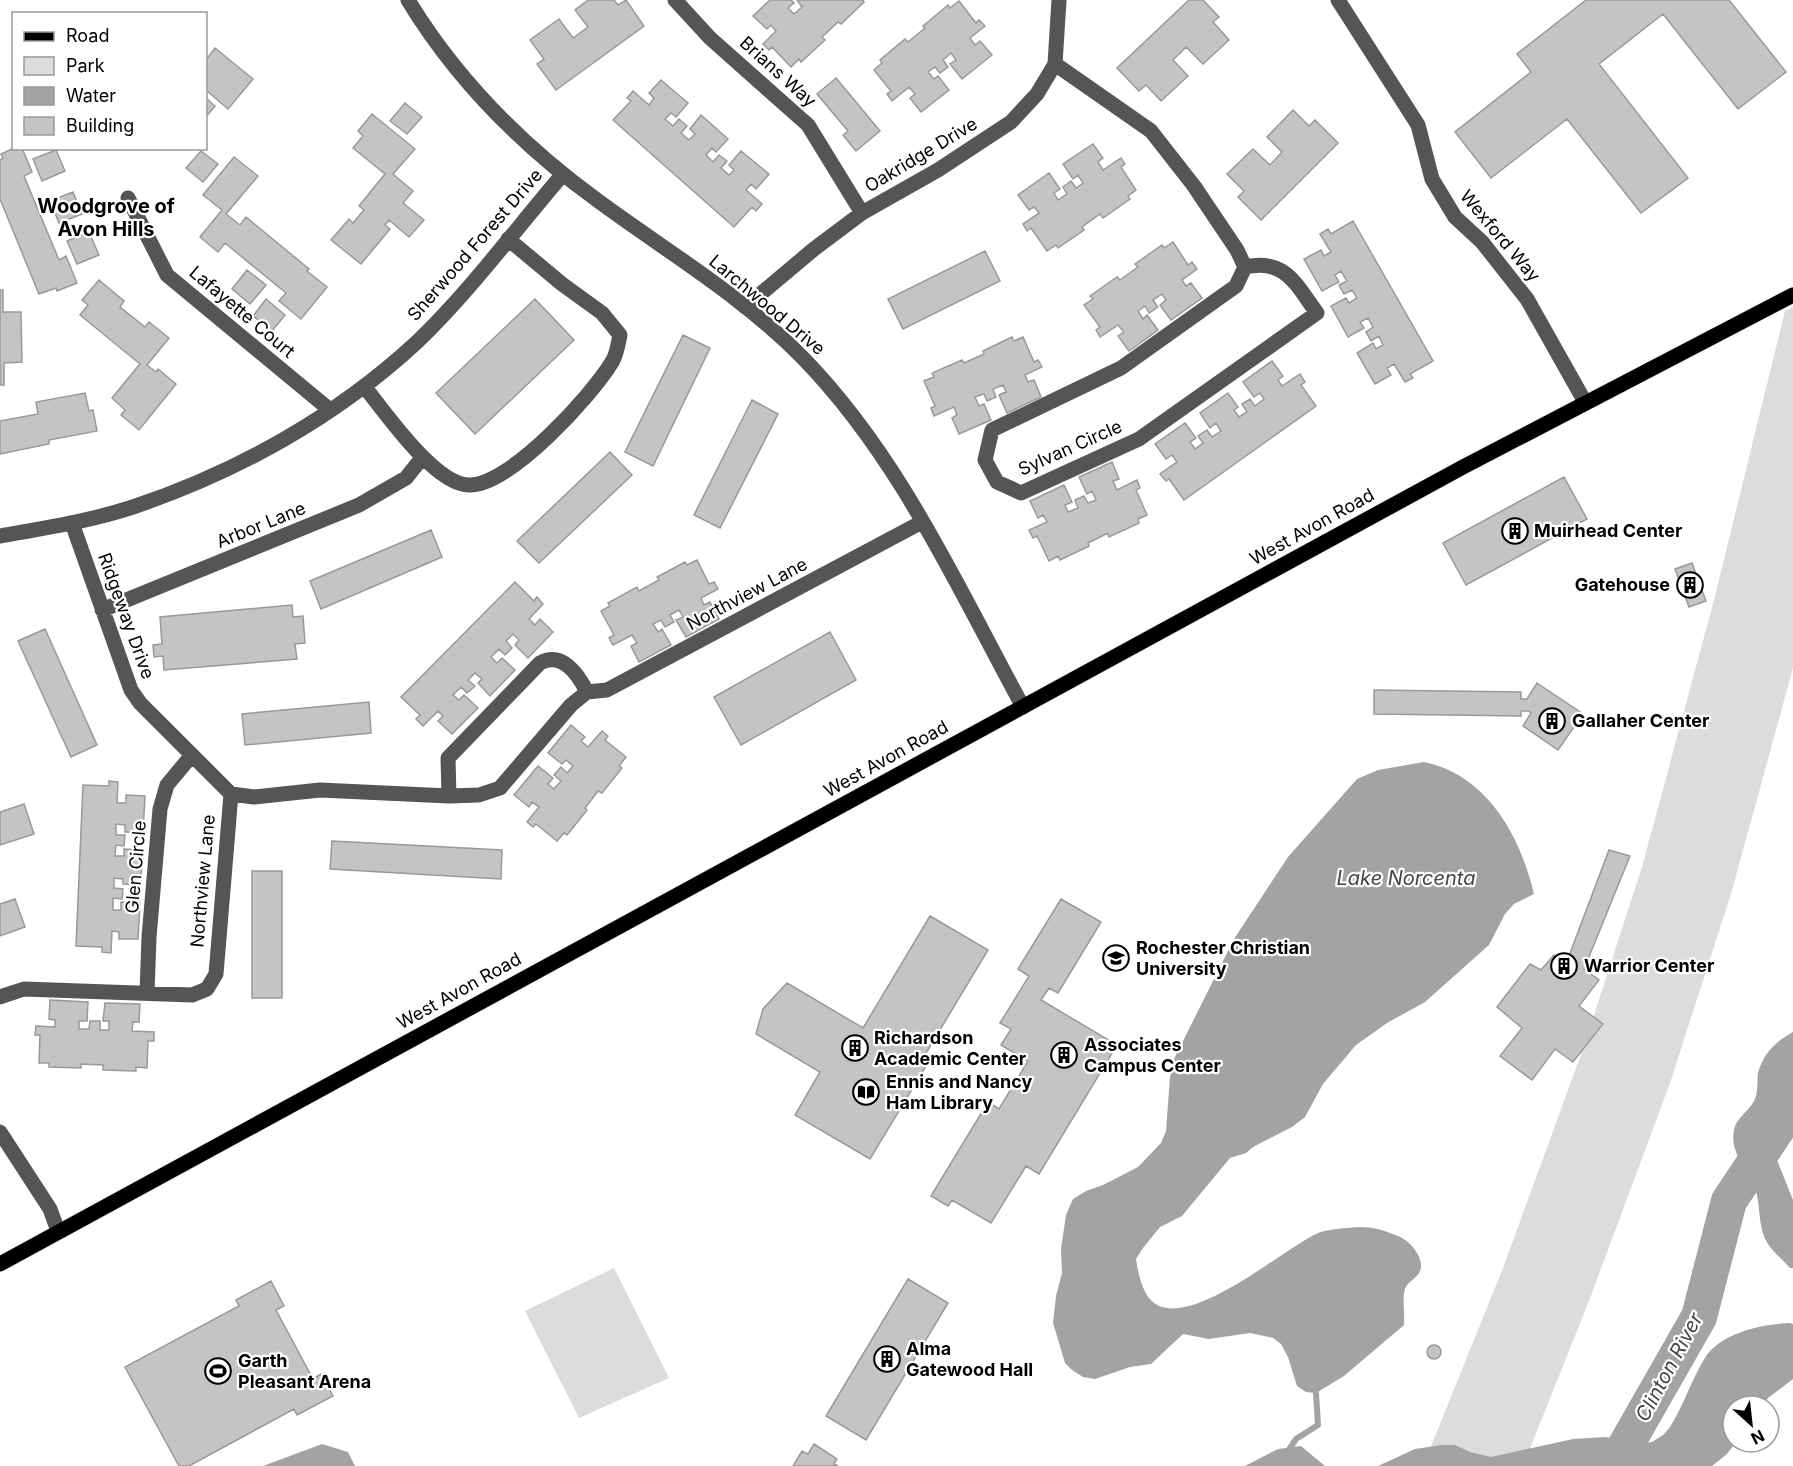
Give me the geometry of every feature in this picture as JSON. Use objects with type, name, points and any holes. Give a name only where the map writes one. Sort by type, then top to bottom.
[{"type":"main road","name":"West Avon Road","points":[[0,1264],[1585,402],[1793,295]]},
{"type":"street","name":"Larchwood Drive","points":[[408,0],[463,76],[492,109],[544,159],[598,201],[745,307],[800,355],[838,396],[871,440],[922,522],[1023,706]]},
{"type":"street","name":"Brians Way","points":[[675,0],[710,38],[808,125],[862,213]]},
{"type":"street","name":"Oakridge Drive","points":[[745,307],[814,249],[862,213],[938,170],[1011,122],[1037,94],[1055,64],[1059,0]]},
{"type":"street","name":"Wexford Way","points":[[1338,0],[1418,124],[1432,179],[1455,217],[1482,242],[1527,299],[1585,402]]},
{"type":"street","points":[[1055,64],[1151,131],[1194,186],[1237,250],[1245,267]]},
{"type":"street","name":"Sherwood Forest Drive","points":[[0,536],[72,523],[132,507],[235,466],[282,441],[364,386],[417,341],[460,297],[562,174]]},
{"type":"street","name":"Lafayette Court","points":[[128,198],[167,275],[330,410]]},
{"type":"street","points":[[364,386],[422,459],[451,479],[468,485],[490,479],[517,463],[559,425],[588,395],[614,360],[620,335],[602,313],[562,284],[508,239]]},
{"type":"street","name":"Sylvan Circle","points":[[1263,263],[1289,274],[1317,313],[1139,439],[1021,493],[997,483],[985,460],[992,430],[1121,368],[1236,286],[1245,267],[1263,263]]},
{"type":"street","name":"Arbor Lane","points":[[102,610],[359,506],[406,478],[422,459]]},
{"type":"street","name":"Northview Lane","points":[[147,993],[192,995],[207,989],[216,974],[231,794],[254,797],[320,790],[449,796],[479,795],[500,788],[571,705],[587,692],[607,690],[922,522]]},
{"type":"street","name":"Ridgeway Drive","points":[[72,523],[131,690],[140,703],[231,794]]},
{"type":"street","points":[[449,796],[448,758],[540,663],[548,659],[557,659],[579,676],[587,692]]},
{"type":"street","name":"Glen Circle","points":[[147,993],[149,937],[160,809],[167,785],[192,754]]},
{"type":"street","points":[[0,997],[24,989],[147,993]]},
{"type":"street","points":[[0,1132],[50,1209],[58,1231]]},
{"type":"green space","points":[[1793,307],[1793,668],[1731,894],[1670,1083],[1589,1301],[1523,1466],[1423,1466],[1503,1268],[1583,1049],[1642,867],[1714,600],[1785,311]]},
{"type":"green space","points":[[614,1268],[669,1378],[579,1418],[525,1311]]},
{"type":"water","name":"Lake Norcenta","points":[[1424,762],[1446,769],[1466,780],[1483,794],[1510,830],[1520,850],[1534,894],[1514,904],[1505,914],[1489,945],[1425,1002],[1387,1023],[1356,1045],[1323,1084],[1305,1117],[1246,1153],[1230,1158],[1182,1216],[1160,1227],[1136,1259],[1142,1284],[1149,1298],[1164,1308],[1184,1307],[1208,1299],[1233,1286],[1318,1233],[1367,1227],[1379,1229],[1406,1241],[1414,1248],[1421,1262],[1420,1271],[1405,1289],[1404,1325],[1344,1376],[1316,1393],[1306,1392],[1297,1386],[1288,1357],[1281,1344],[1273,1338],[1250,1333],[1209,1339],[1183,1334],[1151,1364],[1130,1367],[1095,1379],[1083,1377],[1065,1363],[1053,1323],[1056,1296],[1062,1273],[1061,1249],[1066,1215],[1073,1199],[1138,1167],[1161,1143],[1166,1131],[1170,1077],[1174,1059],[1234,939],[1288,857],[1357,779],[1378,770]]},
{"type":"water","points":[[1793,1032],[1793,1124],[1769,1135],[1793,1200],[1793,1268],[1790,1268],[1765,1239],[1757,1195],[1737,1156],[1733,1139],[1736,1125],[1756,1096],[1758,1073],[1763,1060],[1776,1044]]},
{"type":"water","points":[[1793,1324],[1793,1379],[1773,1394],[1721,1394],[1721,1454],[1727,1454],[1712,1466],[1378,1466],[1415,1449],[1442,1445],[1455,1445],[1470,1452],[1491,1457],[1573,1439],[1606,1437],[1640,1444],[1652,1442],[1670,1427],[1701,1364],[1713,1348],[1733,1335],[1768,1325]]},
{"type":"water","points":[[322,1444],[348,1452],[355,1466],[263,1466]]},
{"type":"water","points":[[1301,1446],[1325,1466],[1245,1466],[1278,1449]]},
{"type":"building","points":[[588,0],[614,0],[618,5],[626,0],[644,26],[556,90],[537,64],[544,59],[530,40],[559,19],[573,38],[588,27],[575,10]]},
{"type":"building","points":[[770,0],[791,0],[794,3],[788,8],[794,14],[802,7],[797,0],[863,0],[864,2],[841,24],[838,22],[822,37],[825,40],[801,62],[799,59],[791,67],[772,47],[769,50],[763,44],[776,31],[771,25],[767,29],[753,16]]},
{"type":"building","points":[[1189,0],[1203,0],[1219,17],[1213,22],[1229,40],[1203,64],[1186,47],[1173,60],[1188,76],[1161,101],[1146,85],[1139,91],[1117,68]]},
{"type":"building","points":[[1586,0],[1729,0],[1786,72],[1738,109],[1663,14],[1599,64],[1688,178],[1641,213],[1567,119],[1491,178],[1455,132],[1531,72],[1517,54]]},
{"type":"building","points":[[959,1],[976,23],[979,20],[985,26],[970,38],[975,45],[980,41],[992,55],[962,79],[950,64],[956,60],[951,53],[943,60],[948,67],[940,73],[935,67],[928,72],[934,79],[938,76],[949,90],[921,112],[910,98],[915,94],[909,87],[892,101],[887,94],[891,91],[874,70],[882,63],[880,60],[905,39],[908,42],[948,5],[950,8]]},
{"type":"building","points":[[215,48],[253,79],[228,109],[207,91],[207,59]]},
{"type":"building","points":[[836,78],[880,131],[856,151],[843,135],[848,131],[817,94]]},
{"type":"building","points":[[661,80],[688,103],[676,117],[671,113],[665,119],[673,126],[679,119],[687,126],[681,133],[689,140],[695,134],[690,129],[701,115],[728,139],[716,152],[712,148],[706,155],[713,162],[719,155],[727,161],[721,168],[729,175],[734,170],[729,165],[741,151],[769,174],[756,189],[751,184],[746,190],[762,204],[756,211],[752,207],[734,227],[613,120],[631,101],[627,98],[633,91],[649,105],[654,98],[649,93]]},
{"type":"building","points":[[207,99],[215,106],[207,116]]},
{"type":"building","points":[[405,103],[422,117],[407,134],[390,121]]},
{"type":"building","points":[[1293,110],[1309,126],[1315,120],[1338,143],[1261,220],[1238,197],[1244,191],[1227,174],[1253,149],[1270,165],[1282,152],[1267,137]]},
{"type":"building","points":[[372,114],[415,149],[393,174],[413,191],[403,203],[424,220],[409,237],[389,220],[385,225],[390,229],[361,264],[331,240],[349,219],[353,223],[364,210],[359,206],[385,174],[353,148],[363,136],[358,131]]},
{"type":"building","points":[[1093,144],[1103,158],[1098,162],[1103,170],[1121,158],[1125,164],[1121,167],[1136,190],[1128,196],[1130,199],[1103,218],[1100,214],[1082,227],[1084,230],[1058,248],[1056,245],[1047,251],[1031,228],[1027,231],[1023,224],[1039,213],[1034,207],[1029,210],[1018,195],[1049,173],[1060,189],[1054,193],[1058,200],[1067,194],[1063,187],[1071,181],[1076,188],[1083,183],[1078,175],[1073,179],[1063,164]]},
{"type":"building","points":[[12,149],[23,150],[32,172],[24,176],[59,260],[66,256],[77,283],[57,291],[56,288],[39,294],[0,199],[0,160],[3,158],[1,154]]},
{"type":"building","points":[[56,150],[65,171],[42,181],[33,159]]},
{"type":"building","points":[[201,151],[218,164],[203,182],[186,168]]},
{"type":"building","points":[[234,157],[258,176],[226,214],[240,225],[246,217],[309,269],[307,271],[327,287],[301,319],[279,301],[286,293],[225,243],[218,252],[200,237],[222,210],[203,195]]},
{"type":"building","points":[[73,192],[82,214],[59,223],[50,201]]},
{"type":"building","points":[[1353,221],[1433,361],[1410,374],[1413,378],[1405,382],[1394,364],[1387,368],[1391,375],[1375,384],[1357,353],[1373,343],[1376,349],[1383,345],[1379,336],[1371,341],[1366,332],[1373,327],[1368,318],[1360,322],[1364,328],[1348,337],[1331,306],[1346,298],[1349,303],[1357,298],[1352,290],[1344,294],[1339,285],[1347,281],[1341,271],[1335,275],[1339,282],[1322,291],[1304,259],[1321,250],[1324,256],[1331,252],[1320,234],[1328,229],[1331,234]]},
{"type":"building","points":[[89,232],[99,255],[77,264],[67,241]]},
{"type":"building","points":[[1173,242],[1188,265],[1192,262],[1197,269],[1182,280],[1186,286],[1191,283],[1202,298],[1171,320],[1160,305],[1166,300],[1162,294],[1153,300],[1158,307],[1149,313],[1145,306],[1138,311],[1143,319],[1147,315],[1158,330],[1129,351],[1118,336],[1124,332],[1118,325],[1100,337],[1096,330],[1100,327],[1084,305],[1093,299],[1090,296],[1117,277],[1120,280],[1138,267],[1135,264],[1162,245],[1164,248]]},
{"type":"building","points":[[985,251],[1000,281],[903,329],[888,299]]},
{"type":"building","points":[[247,270],[266,285],[250,304],[232,289]]},
{"type":"building","points":[[99,280],[124,301],[120,307],[145,327],[149,322],[169,338],[147,365],[156,372],[158,369],[176,384],[139,430],[121,415],[125,410],[112,398],[140,364],[80,315],[88,305],[82,300]]},
{"type":"building","points":[[0,290],[3,290],[3,312],[21,312],[22,362],[4,363],[4,385],[0,385]]},
{"type":"building","points":[[266,299],[285,315],[272,331],[253,316]]},
{"type":"building","points":[[535,299],[574,340],[475,434],[436,393]]},
{"type":"building","points":[[683,335],[710,348],[653,466],[625,452]]},
{"type":"building","points":[[1012,337],[1014,341],[1023,337],[1034,362],[1038,360],[1042,367],[1025,375],[1028,382],[1034,380],[1041,397],[1007,413],[999,395],[1006,392],[1003,385],[993,389],[996,397],[987,401],[984,394],[975,397],[979,406],[984,404],[991,420],[959,434],[952,418],[957,415],[954,407],[934,416],[931,408],[935,406],[924,381],[934,377],[932,373],[962,360],[964,363],[984,354],[983,351]]},
{"type":"building","points":[[1272,361],[1283,376],[1278,380],[1282,386],[1300,374],[1305,382],[1301,385],[1316,406],[1184,500],[1169,479],[1166,481],[1160,474],[1177,462],[1172,455],[1166,459],[1155,444],[1185,423],[1196,438],[1190,442],[1195,449],[1203,443],[1198,436],[1207,430],[1212,437],[1221,431],[1216,423],[1210,428],[1200,413],[1228,393],[1238,407],[1234,410],[1239,417],[1247,412],[1242,404],[1250,399],[1255,406],[1264,399],[1260,393],[1254,397],[1243,382]]},
{"type":"building","points":[[85,393],[89,411],[93,410],[97,431],[49,440],[49,444],[0,454],[0,421],[38,414],[36,402]]},
{"type":"building","points":[[752,400],[778,414],[720,528],[694,515]]},
{"type":"building","points":[[610,452],[632,475],[539,563],[517,541]]},
{"type":"building","points":[[1112,462],[1119,479],[1113,481],[1117,490],[1137,480],[1140,488],[1136,490],[1147,515],[1138,519],[1139,523],[1109,537],[1108,533],[1088,543],[1089,546],[1060,560],[1058,556],[1049,561],[1037,536],[1033,538],[1029,530],[1047,522],[1043,515],[1038,518],[1030,501],[1064,485],[1072,502],[1065,505],[1068,512],[1078,508],[1075,500],[1084,496],[1088,503],[1096,500],[1092,491],[1087,494],[1079,477]]},
{"type":"building","name":"Muirhead Center","points":[[1564,477],[1587,519],[1466,585],[1443,543]]},
{"type":"building","points":[[431,530],[442,557],[321,609],[310,581]]},
{"type":"building","points":[[697,560],[709,584],[714,582],[718,589],[701,598],[704,605],[710,602],[719,619],[686,637],[676,620],[683,617],[679,610],[670,615],[674,622],[665,627],[661,620],[653,624],[658,632],[662,629],[671,645],[639,662],[631,646],[637,643],[632,635],[613,645],[609,638],[614,635],[601,611],[610,606],[608,603],[637,587],[639,591],[659,580],[657,577],[685,562],[687,565]]},
{"type":"building","name":"Gatehouse","points":[[1692,563],[1706,601],[1689,607],[1675,569]]},
{"type":"building","points":[[515,582],[534,601],[537,597],[543,604],[529,619],[535,625],[540,619],[553,632],[528,658],[515,645],[519,640],[513,634],[506,641],[512,648],[505,655],[499,649],[491,657],[497,663],[502,658],[515,670],[490,696],[478,683],[482,679],[475,673],[468,680],[475,686],[467,693],[461,687],[453,695],[459,700],[464,695],[478,708],[452,734],[438,721],[443,716],[438,711],[423,726],[416,719],[420,715],[401,697]]},
{"type":"building","points":[[292,605],[293,617],[303,616],[305,643],[295,644],[297,659],[164,670],[163,656],[154,657],[153,645],[162,644],[160,617]]},
{"type":"building","points":[[45,629],[97,745],[71,757],[18,641]]},
{"type":"building","points":[[830,632],[856,680],[741,745],[714,697]]},
{"type":"building","name":"Gallaher Center","points":[[1537,683],[1583,714],[1558,750],[1523,726],[1531,713],[1528,711],[1521,711],[1521,716],[1374,714],[1374,690],[1521,692],[1521,699],[1527,699]]},
{"type":"building","points":[[369,702],[371,733],[245,745],[242,714]]},
{"type":"building","points":[[571,725],[585,737],[581,741],[588,747],[602,731],[608,736],[605,740],[626,757],[619,766],[622,768],[602,793],[598,791],[585,808],[587,810],[567,835],[564,833],[557,841],[536,824],[533,827],[527,822],[539,807],[532,802],[529,807],[514,795],[538,766],[553,778],[548,784],[554,789],[561,781],[554,775],[561,767],[567,773],[573,766],[566,760],[562,764],[548,753]]},
{"type":"building","points":[[109,781],[118,782],[117,803],[126,803],[126,795],[145,796],[143,832],[125,832],[125,825],[116,824],[116,835],[125,835],[124,846],[116,845],[115,856],[124,856],[124,849],[142,850],[141,885],[123,884],[123,879],[114,878],[114,888],[123,889],[122,899],[113,898],[113,910],[121,910],[121,902],[140,903],[138,939],[119,939],[119,932],[112,931],[111,953],[102,952],[102,947],[76,946],[83,785],[109,786]]},
{"type":"building","points":[[24,804],[34,834],[0,845],[0,812]]},
{"type":"building","points":[[332,841],[502,850],[501,879],[330,869]]},
{"type":"building","name":"Warrior Center","points":[[1609,850],[1630,856],[1584,969],[1599,980],[1579,1006],[1603,1024],[1573,1062],[1555,1049],[1532,1080],[1500,1056],[1522,1028],[1497,1007],[1530,964],[1541,970],[1554,955],[1566,964]]},
{"type":"building","points":[[252,871],[282,871],[282,998],[252,998]]},
{"type":"building","points":[[15,899],[25,927],[0,936],[0,904]]},
{"type":"building","name":"Associates Campus Center","points":[[1061,899],[1101,922],[1058,993],[1049,988],[1041,1000],[1117,1045],[1039,1174],[1026,1166],[991,1223],[952,1200],[948,1206],[931,1196],[988,1102],[999,1109],[1028,1061],[1001,1045],[1011,1029],[1000,1023],[1029,976],[1018,969]]},
{"type":"building","name":"Richardson Academic Center","points":[[930,916],[988,950],[920,1063],[926,1066],[870,1159],[795,1115],[820,1072],[756,1034],[763,1009],[787,983],[863,1028]]},
{"type":"building","points":[[50,1000],[88,1002],[87,1021],[79,1021],[79,1029],[89,1029],[90,1021],[100,1021],[100,1030],[109,1030],[109,1021],[103,1021],[105,1003],[140,1004],[139,1022],[133,1022],[132,1031],[154,1032],[154,1041],[148,1041],[147,1068],[136,1067],[136,1071],[103,1070],[103,1065],[81,1064],[81,1068],[49,1067],[49,1063],[39,1063],[40,1035],[35,1035],[36,1026],[55,1027],[55,1020],[49,1019]]},
{"type":"building","name":"Alma Gatewood Hall","points":[[908,1279],[948,1303],[866,1440],[826,1416]]},
{"type":"building","name":"Garth Pleasant Arena","points":[[271,1281],[284,1306],[276,1310],[313,1379],[321,1374],[333,1396],[297,1415],[294,1409],[189,1466],[179,1466],[125,1367],[239,1306],[236,1300]]},
{"type":"building","points":[[1434,1345],[1439,1347],[1441,1352],[1439,1357],[1434,1359],[1429,1357],[1427,1352],[1429,1347]]},
{"type":"building","points":[[814,1444],[837,1459],[834,1464],[838,1466],[793,1466],[802,1451],[808,1454]]},
{"type":"waterway","name":"Clinton River","points":[[1614,1466],[1699,1317],[1729,1201],[1793,1105]]},
{"type":"waterway","points":[[1290,1448],[1296,1439],[1318,1425],[1316,1393]]},
{"type":"place","name":"Muirhead Center","points":[[1515,531]]},
{"type":"place","name":"Gatehouse","points":[[1690,585]]},
{"type":"place","name":"Gallaher Center","points":[[1552,721]]},
{"type":"place","name":"Rochester Christian University","points":[[1116,958]]},
{"type":"place","name":"Warrior Center","points":[[1564,966]]},
{"type":"place","name":"Richardson Academic Center","points":[[855,1048]]},
{"type":"place","name":"Associates Campus Center","points":[[1064,1055]]},
{"type":"place","name":"Ennis and Nancy Ham Library","points":[[866,1092]]},
{"type":"place","name":"Alma Gatewood Hall","points":[[887,1359]]},
{"type":"place","name":"Garth Pleasant Arena","points":[[218,1371]]},
{"type":"district","name":"Woodgrove of Avon Hills","points":[[106,218]]}]
